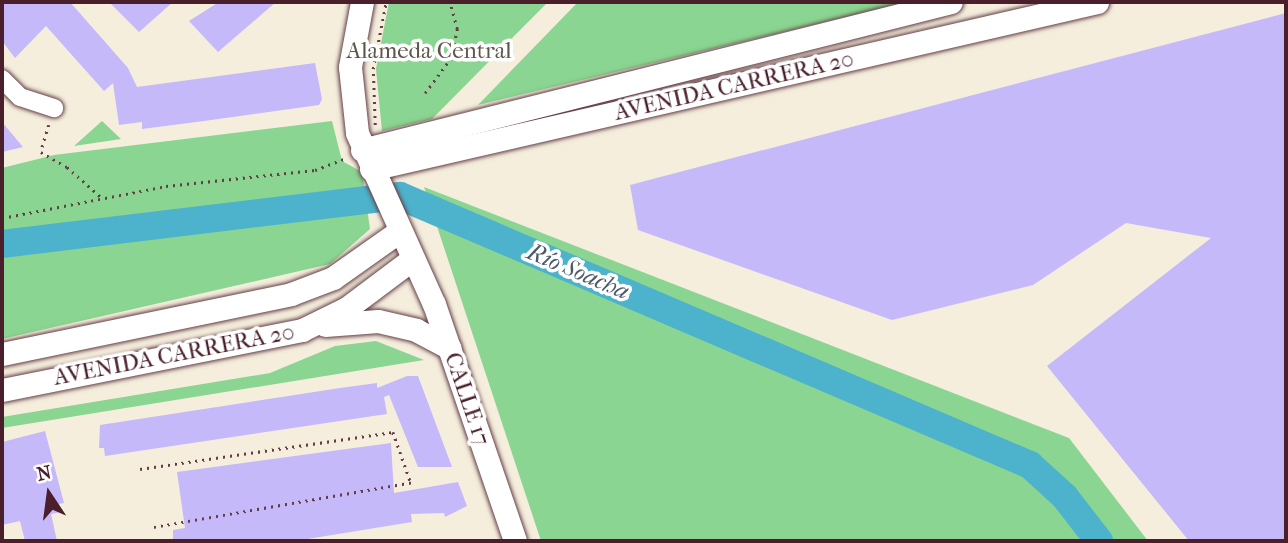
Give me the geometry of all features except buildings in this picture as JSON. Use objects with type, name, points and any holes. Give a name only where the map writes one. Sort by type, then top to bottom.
[{"type":"street","points":[[362,2],[350,66],[367,159]]},
{"type":"street","name":"AVENIDA CARRERA 20","points":[[367,159],[951,2]]},
{"type":"street","name":"AVENIDA CARRERA 20","points":[[367,159],[1097,2]]},
{"type":"street","points":[[2,79],[20,97],[54,108]]},
{"type":"street","name":"CALLE 17","points":[[367,159],[450,348],[509,540]]},
{"type":"street","name":"AVENIDA CARRERA 20","points":[[2,354],[291,294],[333,278],[398,232]]},
{"type":"street","name":"AVENIDA CARRERA 20","points":[[2,390],[302,330],[347,308],[411,261]]},
{"type":"street","points":[[302,330],[339,321],[378,321],[415,330],[450,348]]},
{"type":"path","points":[[2,218],[102,198],[249,174],[315,170],[367,159],[377,124],[373,69],[386,2]]},
{"type":"path","points":[[425,93],[451,58],[457,29],[450,2]]},
{"type":"path","points":[[54,108],[41,152],[67,167],[102,198]]},
{"type":"path","points":[[140,469],[393,432],[411,483],[150,528]]},
{"type":"green space","name":"Alameda Central","points":[[389,2],[548,2],[432,119],[382,131],[376,69]]},
{"type":"green space","points":[[578,2],[908,2],[478,105]]},
{"type":"green space","points":[[102,121],[121,139],[74,146]]},
{"type":"green space","points":[[332,121],[342,161],[362,172],[370,229],[330,264],[2,339],[2,168],[54,155]]},
{"type":"green space","points":[[424,187],[1069,438],[1148,541],[541,541]]},
{"type":"green space","points":[[376,341],[424,360],[2,428],[2,417],[270,373],[335,346]]},
{"type":"waterway","name":"Río Soacha","points":[[2,244],[400,196],[1030,465],[1065,497],[1099,541]]}]
